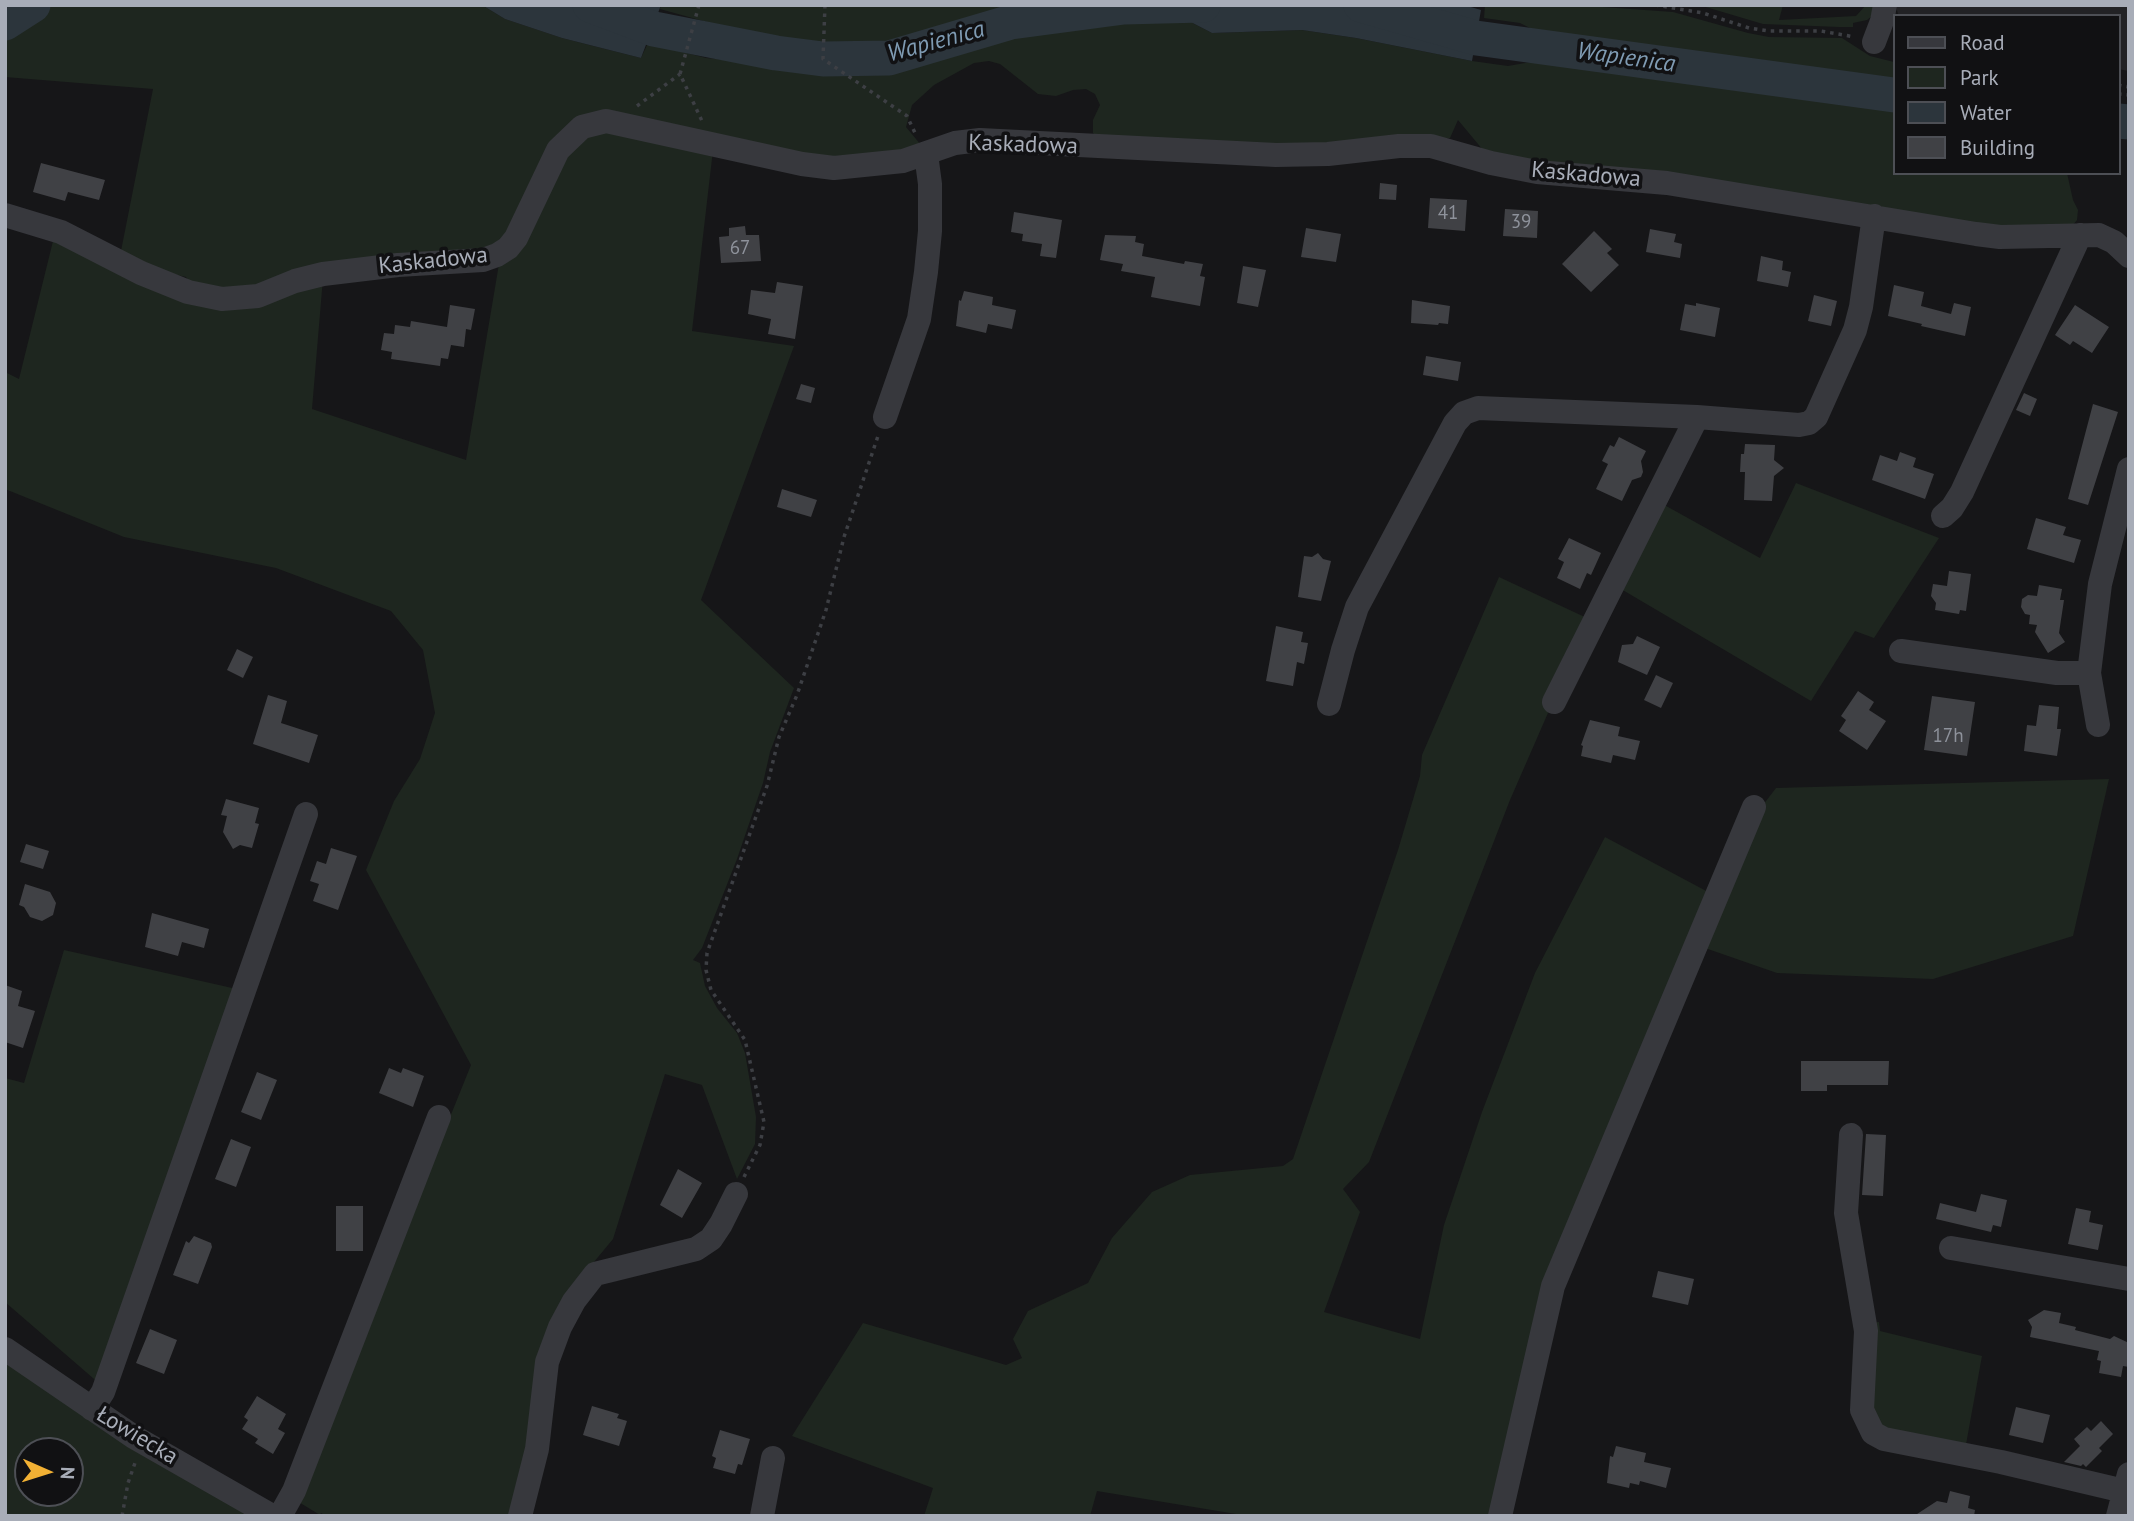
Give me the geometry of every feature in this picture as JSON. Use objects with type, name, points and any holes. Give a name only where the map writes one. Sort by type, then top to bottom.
[{"type":"street","points":[[1874,42],[1885,5]]},
{"type":"street","name":"Kaskadowa","points":[[5,215],[61,232],[141,273],[188,292],[222,299],[258,296],[295,281],[323,274],[398,265],[483,260],[497,255],[508,248],[516,237],[558,150],[582,127],[607,121],[802,164],[834,168],[902,161],[955,143],[979,140],[1301,155],[1408,145],[1431,146],[1491,163],[1537,172],[1667,183],[1976,234],[2000,237],[2099,236],[2114,242],[2129,256]]},
{"type":"street","points":[[885,417],[919,319],[930,231],[930,184],[926,155]]},
{"type":"street","points":[[1329,704],[1357,607],[1455,423],[1464,413],[1478,408],[1697,417],[1799,425],[1809,423],[1816,417],[1855,330],[1861,307],[1874,216]]},
{"type":"street","points":[[1943,516],[1962,492],[2080,235]]},
{"type":"street","points":[[1554,702],[1697,417]]},
{"type":"street","points":[[2098,725],[2089,673],[2100,584],[2129,469]]},
{"type":"street","points":[[1901,651],[2057,673],[2089,673]]},
{"type":"street","points":[[1500,1516],[1553,1286],[1754,807]]},
{"type":"street","points":[[92,1409],[108,1379],[306,814]]},
{"type":"street","points":[[280,1516],[294,1491],[439,1116]]},
{"type":"street","points":[[1851,1135],[1846,1213],[1866,1331],[1862,1410],[1873,1433],[1884,1439],[2001,1462],[2124,1497]]},
{"type":"street","points":[[520,1516],[537,1449],[547,1362],[560,1327],[574,1301],[595,1274],[696,1249],[711,1238],[736,1194]]},
{"type":"street","points":[[1951,1248],[2129,1279]]},
{"type":"street","name":"Łowiecka","points":[[5,1349],[142,1441],[272,1516]]},
{"type":"street","points":[[762,1516],[773,1458]]},
{"type":"path","points":[[617,122],[680,74],[699,5]]},
{"type":"path","points":[[825,5],[823,59],[907,116],[926,155]]},
{"type":"path","points":[[1655,5],[1703,13],[1749,28],[1769,31],[1821,31],[1874,42]]},
{"type":"path","points":[[680,74],[713,145]]},
{"type":"path","points":[[736,1194],[760,1145],[764,1122],[746,1040],[711,990],[706,970],[706,953],[767,786],[779,737],[797,695],[826,610],[844,537],[885,417]]},
{"type":"path","points":[[122,1516],[128,1483],[142,1441]]},
{"type":"shaded area","points":[[1895,5],[2129,5],[2129,71],[2120,69],[2120,14],[1898,14]]},
{"type":"green space","points":[[51,5],[482,5],[505,19],[562,38],[641,58],[648,43],[706,58],[822,68],[890,66],[1012,35],[1125,20],[1183,18],[1212,33],[1302,30],[1508,66],[1548,59],[1892,102],[1892,175],[2067,175],[2078,210],[2077,220],[2072,226],[2023,232],[1588,173],[1483,150],[1458,120],[1450,138],[1327,149],[1100,141],[1093,133],[1093,120],[1100,105],[1095,94],[1086,89],[1056,96],[1038,94],[1000,64],[989,61],[974,63],[934,85],[912,105],[906,127],[921,145],[864,163],[578,123],[503,242],[484,252],[259,291],[193,288],[186,277],[160,271],[121,251],[153,89],[5,77],[5,36]]},
{"type":"green space","points":[[661,5],[1061,5],[1007,12],[881,48],[779,42],[660,9]]},
{"type":"green space","points":[[1485,5],[1575,5],[1673,12],[1769,37],[1842,38],[1870,56],[1892,62],[1892,87],[1550,38],[1520,23],[1484,18]]},
{"type":"green space","points":[[1699,5],[1783,5],[1779,20],[1856,16],[1866,5],[1877,5],[1867,20],[1853,23],[1853,27],[1839,27],[1763,24]]},
{"type":"green space","points":[[598,126],[713,150],[692,331],[794,346],[701,600],[794,688],[770,752],[763,783],[737,859],[702,948],[693,960],[700,963],[705,986],[717,1008],[737,1033],[745,1053],[756,1117],[755,1144],[737,1179],[702,1085],[665,1074],[613,1239],[560,1308],[514,1516],[320,1515],[297,1501],[471,1065],[366,870],[394,801],[420,759],[435,713],[423,650],[391,611],[276,568],[124,537],[5,489],[5,372],[19,379],[54,237],[197,300],[323,278],[312,409],[466,460],[500,258],[550,172]]},
{"type":"green space","points":[[1796,483],[1939,538],[1874,638],[1855,631],[1811,701],[1621,589],[1659,502],[1760,558]]},
{"type":"green space","points":[[1499,577],[1589,619],[1510,800],[1369,1162],[1343,1189],[1360,1212],[1324,1312],[1420,1339],[1444,1225],[1482,1112],[1535,973],[1605,837],[1710,893],[1557,1263],[1496,1516],[1248,1516],[1097,1491],[1090,1516],[924,1516],[933,1488],[792,1436],[863,1323],[1006,1365],[1022,1358],[1013,1339],[1028,1311],[1088,1283],[1112,1238],[1152,1192],[1190,1175],[1283,1166],[1293,1159],[1398,850],[1420,776],[1422,755]]},
{"type":"green space","points":[[2109,779],[2073,936],[1933,979],[1777,973],[1705,948],[1763,805],[1776,788]]},
{"type":"green space","points":[[64,950],[241,990],[101,1385],[5,1302],[5,1078],[24,1083]]},
{"type":"green space","points":[[1879,1322],[1880,1331],[1982,1356],[1965,1450],[1920,1441],[1873,1422],[1868,1323]]},
{"type":"green space","points":[[5,1359],[252,1516],[5,1516]]},
{"type":"water","points":[[482,5],[661,5],[641,58],[562,38],[505,19]]},
{"type":"water","points":[[1184,5],[1464,5],[1481,10],[1472,61],[1302,30],[1212,33],[1183,18]]},
{"type":"building","points":[[41,163],[105,180],[99,200],[68,192],[65,201],[33,192]]},
{"type":"building","points":[[1380,183],[1397,185],[1396,200],[1379,199]]},
{"type":"building","points":[[1430,198],[1467,200],[1465,231],[1428,228]]},
{"type":"building","points":[[1505,209],[1538,211],[1537,238],[1503,236]]},
{"type":"building","points":[[1014,212],[1062,220],[1056,258],[1040,256],[1042,244],[1022,241],[1023,234],[1011,232]]},
{"type":"building","points":[[745,226],[746,235],[759,235],[761,261],[721,263],[719,237],[729,236],[729,228]]},
{"type":"building","points":[[1306,228],[1341,234],[1336,262],[1301,257]]},
{"type":"building","points":[[1650,229],[1676,234],[1674,242],[1682,244],[1680,258],[1646,252]]},
{"type":"building","points":[[1594,231],[1612,249],[1607,253],[1619,265],[1591,292],[1562,264]]},
{"type":"building","points":[[1105,235],[1136,236],[1135,242],[1144,244],[1142,256],[1184,264],[1185,261],[1203,264],[1200,276],[1205,277],[1200,306],[1151,297],[1155,277],[1121,271],[1123,264],[1100,260]]},
{"type":"building","points":[[1761,256],[1783,261],[1782,270],[1791,272],[1788,287],[1757,281]]},
{"type":"building","points":[[1243,266],[1266,270],[1258,307],[1237,303]]},
{"type":"building","points":[[777,282],[803,286],[795,339],[768,334],[771,319],[748,314],[751,290],[775,293]]},
{"type":"building","points":[[1894,285],[1924,292],[1921,306],[1951,314],[1954,303],[1971,307],[1965,336],[1888,316]]},
{"type":"building","points":[[964,291],[993,297],[992,305],[1016,310],[1012,329],[988,324],[986,333],[956,326],[959,300],[961,301]]},
{"type":"building","points":[[1814,295],[1837,301],[1831,326],[1808,321]]},
{"type":"building","points":[[1412,300],[1450,306],[1448,324],[1411,323]]},
{"type":"building","points":[[1696,303],[1720,308],[1715,337],[1680,330],[1685,304],[1696,306]]},
{"type":"building","points":[[450,305],[475,309],[471,330],[466,329],[464,347],[451,345],[448,359],[441,358],[440,366],[391,359],[392,352],[381,350],[384,333],[394,334],[395,325],[410,327],[411,321],[447,327]]},
{"type":"building","points":[[2075,305],[2109,327],[2092,353],[2073,341],[2070,345],[2055,335]]},
{"type":"building","points":[[1426,356],[1461,362],[1458,381],[1423,375]]},
{"type":"building","points":[[801,384],[815,388],[811,403],[796,399]]},
{"type":"building","points":[[2024,393],[2037,399],[2030,416],[2016,410]]},
{"type":"building","points":[[2093,404],[2118,412],[2088,505],[2068,499]]},
{"type":"building","points":[[1619,437],[1646,451],[1641,461],[1641,477],[1632,480],[1622,501],[1596,489],[1608,464],[1602,461],[1610,445],[1614,447]]},
{"type":"building","points":[[1745,444],[1775,445],[1774,460],[1784,468],[1774,476],[1772,501],[1744,500],[1745,472],[1740,472],[1741,454],[1744,454]]},
{"type":"building","points":[[1900,452],[1916,458],[1913,467],[1934,474],[1925,499],[1872,480],[1880,455],[1897,461]]},
{"type":"building","points":[[782,489],[817,500],[811,517],[777,507]]},
{"type":"building","points":[[2036,518],[2066,527],[2063,535],[2081,540],[2074,563],[2027,549]]},
{"type":"building","points":[[1569,538],[1601,553],[1591,575],[1587,573],[1580,589],[1557,578],[1564,562],[1558,559]]},
{"type":"building","points":[[1318,553],[1323,559],[1331,561],[1321,601],[1298,597],[1304,556],[1312,557]]},
{"type":"building","points":[[1949,571],[1971,574],[1966,611],[1960,610],[1959,614],[1935,610],[1936,603],[1931,596],[1933,584],[1947,586]]},
{"type":"building","points":[[2039,585],[2062,589],[2060,600],[2064,600],[2059,633],[2065,642],[2048,653],[2035,632],[2037,625],[2029,624],[2030,615],[2025,614],[2021,607],[2022,599],[2028,595],[2037,596]]},
{"type":"building","points":[[1276,626],[1303,632],[1301,642],[1308,643],[1304,664],[1297,662],[1293,686],[1266,681]]},
{"type":"building","points":[[1637,636],[1660,647],[1647,675],[1618,662],[1622,645],[1633,644]]},
{"type":"building","points":[[237,649],[253,657],[243,678],[227,670]]},
{"type":"building","points":[[1656,675],[1673,683],[1661,708],[1644,700]]},
{"type":"building","points":[[1858,691],[1874,702],[1869,710],[1886,721],[1867,750],[1839,731],[1846,720],[1841,716]]},
{"type":"building","points":[[268,695],[287,701],[281,723],[318,735],[309,763],[253,744]]},
{"type":"building","points":[[1932,696],[1975,702],[1967,756],[1924,750]]},
{"type":"building","points":[[2039,705],[2059,707],[2057,729],[2061,729],[2057,756],[2024,751],[2027,725],[2036,726]]},
{"type":"building","points":[[1590,720],[1620,727],[1618,736],[1640,741],[1635,760],[1613,755],[1611,763],[1581,756],[1581,745]]},
{"type":"building","points":[[226,799],[259,808],[255,823],[259,824],[252,848],[240,845],[233,849],[223,832],[227,816],[221,815]]},
{"type":"building","points":[[26,844],[49,851],[43,869],[20,862]]},
{"type":"building","points":[[331,848],[357,856],[338,910],[313,901],[319,884],[310,881],[317,861],[326,864]]},
{"type":"building","points":[[25,884],[50,892],[56,903],[53,915],[42,921],[30,917],[24,907],[19,905]]},
{"type":"building","points":[[152,913],[209,929],[204,948],[182,942],[178,956],[145,947]]},
{"type":"building","points":[[5,985],[22,991],[18,1006],[35,1011],[23,1048],[5,1042]]},
{"type":"building","points":[[1801,1061],[1889,1061],[1888,1085],[1827,1085],[1827,1091],[1801,1091]]},
{"type":"building","points":[[389,1068],[401,1073],[403,1068],[424,1076],[413,1107],[379,1093]]},
{"type":"building","points":[[257,1072],[277,1080],[261,1120],[241,1112]]},
{"type":"building","points":[[1866,1134],[1886,1135],[1883,1196],[1862,1195]]},
{"type":"building","points":[[231,1139],[251,1147],[236,1187],[215,1179]]},
{"type":"building","points":[[678,1169],[702,1183],[682,1218],[660,1205]]},
{"type":"building","points":[[1981,1194],[2007,1200],[2001,1227],[1993,1225],[1991,1232],[1936,1219],[1940,1203],[1976,1212]]},
{"type":"building","points":[[336,1206],[363,1206],[363,1251],[336,1251]]},
{"type":"building","points":[[2076,1208],[2091,1211],[2089,1222],[2103,1225],[2098,1250],[2068,1244]]},
{"type":"building","points":[[194,1236],[211,1243],[212,1247],[198,1284],[173,1275],[186,1241],[189,1243]]},
{"type":"building","points":[[1658,1271],[1694,1279],[1688,1305],[1652,1297]]},
{"type":"building","points":[[2044,1310],[2061,1313],[2059,1323],[2076,1327],[2075,1330],[2110,1339],[2114,1336],[2129,1343],[2129,1367],[2123,1366],[2121,1377],[2099,1373],[2099,1351],[2030,1337],[2032,1327],[2028,1320]]},
{"type":"building","points":[[150,1329],[177,1340],[164,1374],[136,1363]]},
{"type":"building","points":[[257,1396],[286,1414],[278,1429],[285,1433],[273,1454],[255,1443],[258,1439],[242,1429],[248,1420],[244,1417]]},
{"type":"building","points":[[592,1406],[619,1414],[617,1418],[627,1421],[619,1446],[583,1435]]},
{"type":"building","points":[[2016,1407],[2050,1415],[2043,1443],[2009,1435]]},
{"type":"building","points":[[2101,1421],[2113,1434],[2099,1448],[2102,1451],[2086,1467],[2083,1464],[2081,1466],[2064,1462],[2080,1446],[2074,1439],[2087,1427],[2091,1431]]},
{"type":"building","points":[[720,1430],[750,1439],[742,1465],[738,1464],[735,1474],[713,1468],[716,1458],[712,1456]]},
{"type":"building","points":[[1616,1446],[1646,1453],[1644,1462],[1671,1468],[1666,1488],[1640,1481],[1639,1485],[1630,1483],[1629,1488],[1607,1483],[1610,1456],[1613,1457]]},
{"type":"building","points":[[1950,1491],[1970,1496],[1968,1508],[1975,1510],[1974,1516],[1914,1516],[1937,1501],[1947,1503]]},
{"type":"waterway","name":"Wapienica","points":[[5,23],[33,5]]},
{"type":"waterway","name":"Wapienica","points":[[590,5],[654,29],[776,53],[823,59],[889,58],[1011,22],[1124,7],[1203,5]]},
{"type":"waterway","name":"Wapienica","points":[[1361,5],[1476,38],[1892,95]]},
{"type":"waterway","name":"Wapienica","points":[[2120,121],[2129,122]]}]
